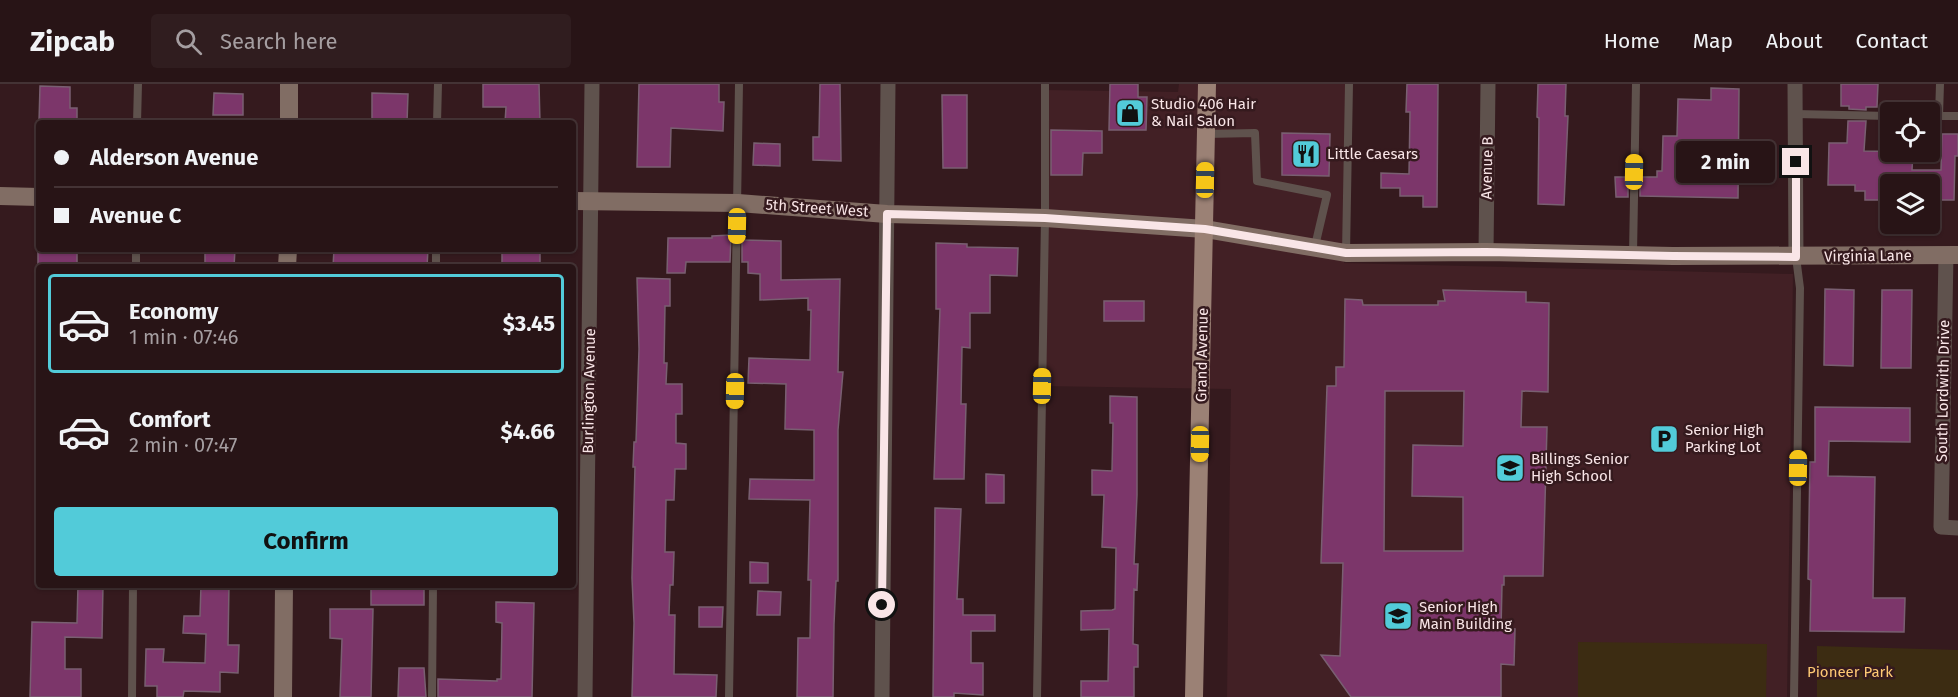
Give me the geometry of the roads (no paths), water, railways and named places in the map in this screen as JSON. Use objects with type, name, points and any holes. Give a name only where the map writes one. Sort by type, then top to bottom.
[{"type":"main road","name":"Grand Avenue","points":[[1194,697],[1207,84]]},
{"type":"street","points":[[289,84],[289,120]]},
{"type":"street","name":"Burlington Avenue","points":[[585,697],[582,201],[592,84]]},
{"type":"street","points":[[882,697],[888,84]]},
{"type":"street","name":"Avenue B","points":[[1486,252],[1488,84]]},
{"type":"street","points":[[1795,84],[1796,257]]},
{"type":"street","points":[[0,196],[36,197]]},
{"type":"street","name":"5th Street West","points":[[582,201],[738,203],[887,214],[1045,218],[1205,229]]},
{"type":"street","name":"Virginia Lane","points":[[1205,229],[1346,253],[1486,252],[1796,257],[1952,255]]},
{"type":"street","name":"South Lordwith Drive","points":[[1952,255],[1941,527],[1958,528]]},
{"type":"street","points":[[283,697],[284,588]]},
{"type":"lane","points":[[137,120],[138,84]]},
{"type":"lane","points":[[437,120],[438,84]]},
{"type":"lane","points":[[729,697],[739,84]]},
{"type":"lane","points":[[1037,697],[1045,84]]},
{"type":"lane","points":[[1346,253],[1349,84]]},
{"type":"lane","points":[[1634,254],[1636,84]]},
{"type":"lane","points":[[1939,102],[1940,84]]},
{"type":"lane","points":[[1795,114],[1880,116]]},
{"type":"lane","points":[[1940,116],[1958,116]]},
{"type":"lane","points":[[1206,134],[1255,133],[1257,181],[1327,195],[1314,248]]},
{"type":"lane","points":[[1794,697],[1800,288],[1796,257]]},
{"type":"lane","points":[[132,697],[133,588]]},
{"type":"lane","points":[[432,697],[433,588]]},
{"type":"place","name":"Studio 406 Hair & Nail Salon","points":[[1130,113]]},
{"type":"place","name":"Little Caesars","points":[[1306,154]]},
{"type":"place","name":"Senior High Parking Lot","points":[[1664,439]]},
{"type":"place","name":"Billings Senior High School","points":[[1510,468]]},
{"type":"place","name":"Senior High Main Building","points":[[1398,616]]},
{"type":"park label","name":"Pioneer Park","points":[[1850,672]]}]
